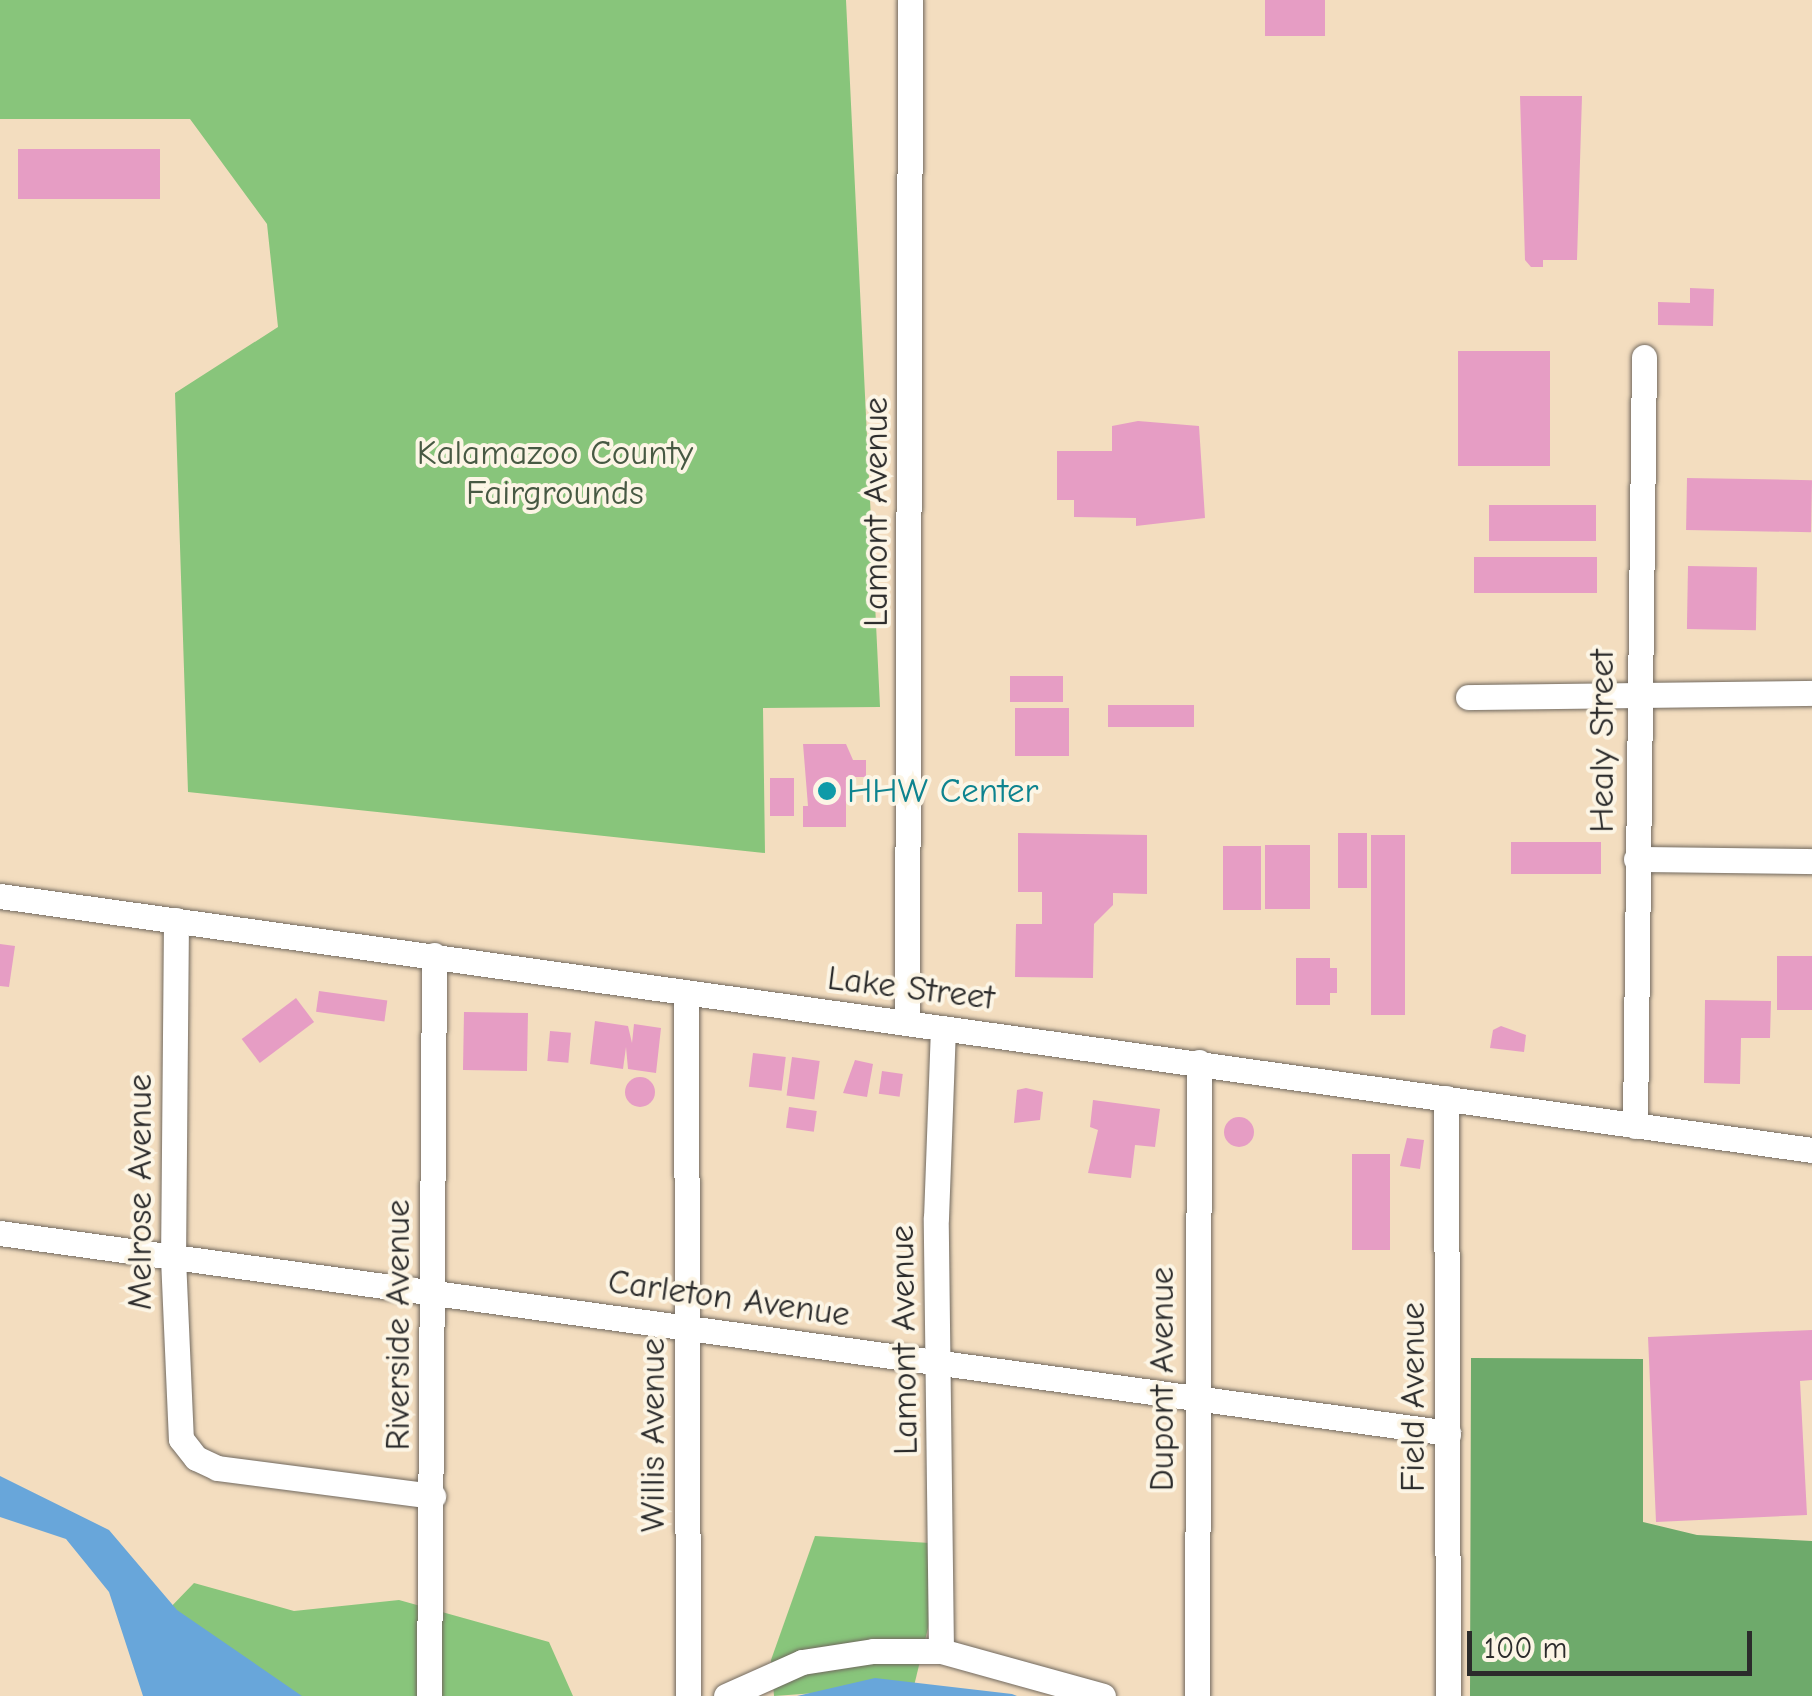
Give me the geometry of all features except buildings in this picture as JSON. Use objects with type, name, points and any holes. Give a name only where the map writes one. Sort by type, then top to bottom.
[{"type":"street","name":"Lamont Avenue","points":[[907,1023],[910,0]]},
{"type":"street","name":"Healy Street","points":[[1635,1126],[1636,690],[1644,357]]},
{"type":"street","points":[[1468,697],[1636,690],[1812,693]]},
{"type":"street","points":[[1636,859],[1812,860]]},
{"type":"street","name":"Lake Street","points":[[0,896],[1812,1150]]},
{"type":"street","name":"Melrose Avenue","points":[[176,920],[173,1258],[182,1439],[196,1458],[217,1468],[432,1496]]},
{"type":"street","name":"Riverside Avenue","points":[[429,1696],[434,955]]},
{"type":"street","name":"Willis Avenue","points":[[686,995],[688,1696]]},
{"type":"street","name":"Lamont Avenue","points":[[941,1652],[941,1364],[936,1218],[942,1028]]},
{"type":"street","name":"Dupont Avenue","points":[[1197,1696],[1198,1062]]},
{"type":"street","name":"Field Avenue","points":[[1446,1098],[1448,1696]]},
{"type":"street","name":"Carleton Avenue","points":[[0,1232],[1448,1433]]},
{"type":"street","points":[[726,1696],[802,1662],[941,1652],[1103,1696]]},
{"type":"green space","name":"Kalamazoo County Fairgrounds","points":[[0,0],[846,0],[880,707],[763,708],[765,853],[188,792],[175,393],[278,327],[267,224],[190,119],[0,119]]},
{"type":"green space","points":[[1471,1358],[1643,1359],[1643,1522],[1697,1535],[1812,1541],[1812,1696],[1470,1696]]},
{"type":"green space","points":[[815,1536],[930,1543],[935,1599],[914,1686],[774,1696],[771,1660]]},
{"type":"green space","points":[[194,1583],[294,1611],[399,1600],[549,1642],[573,1696],[256,1696],[165,1613]]},
{"type":"water","points":[[0,1476],[109,1530],[177,1610],[302,1696],[143,1696],[109,1592],[66,1539],[0,1517]]},
{"type":"water","points":[[875,1678],[1012,1694],[1017,1696],[797,1696]]},
{"type":"place","name":"HHW Center","points":[[827,791]]}]
